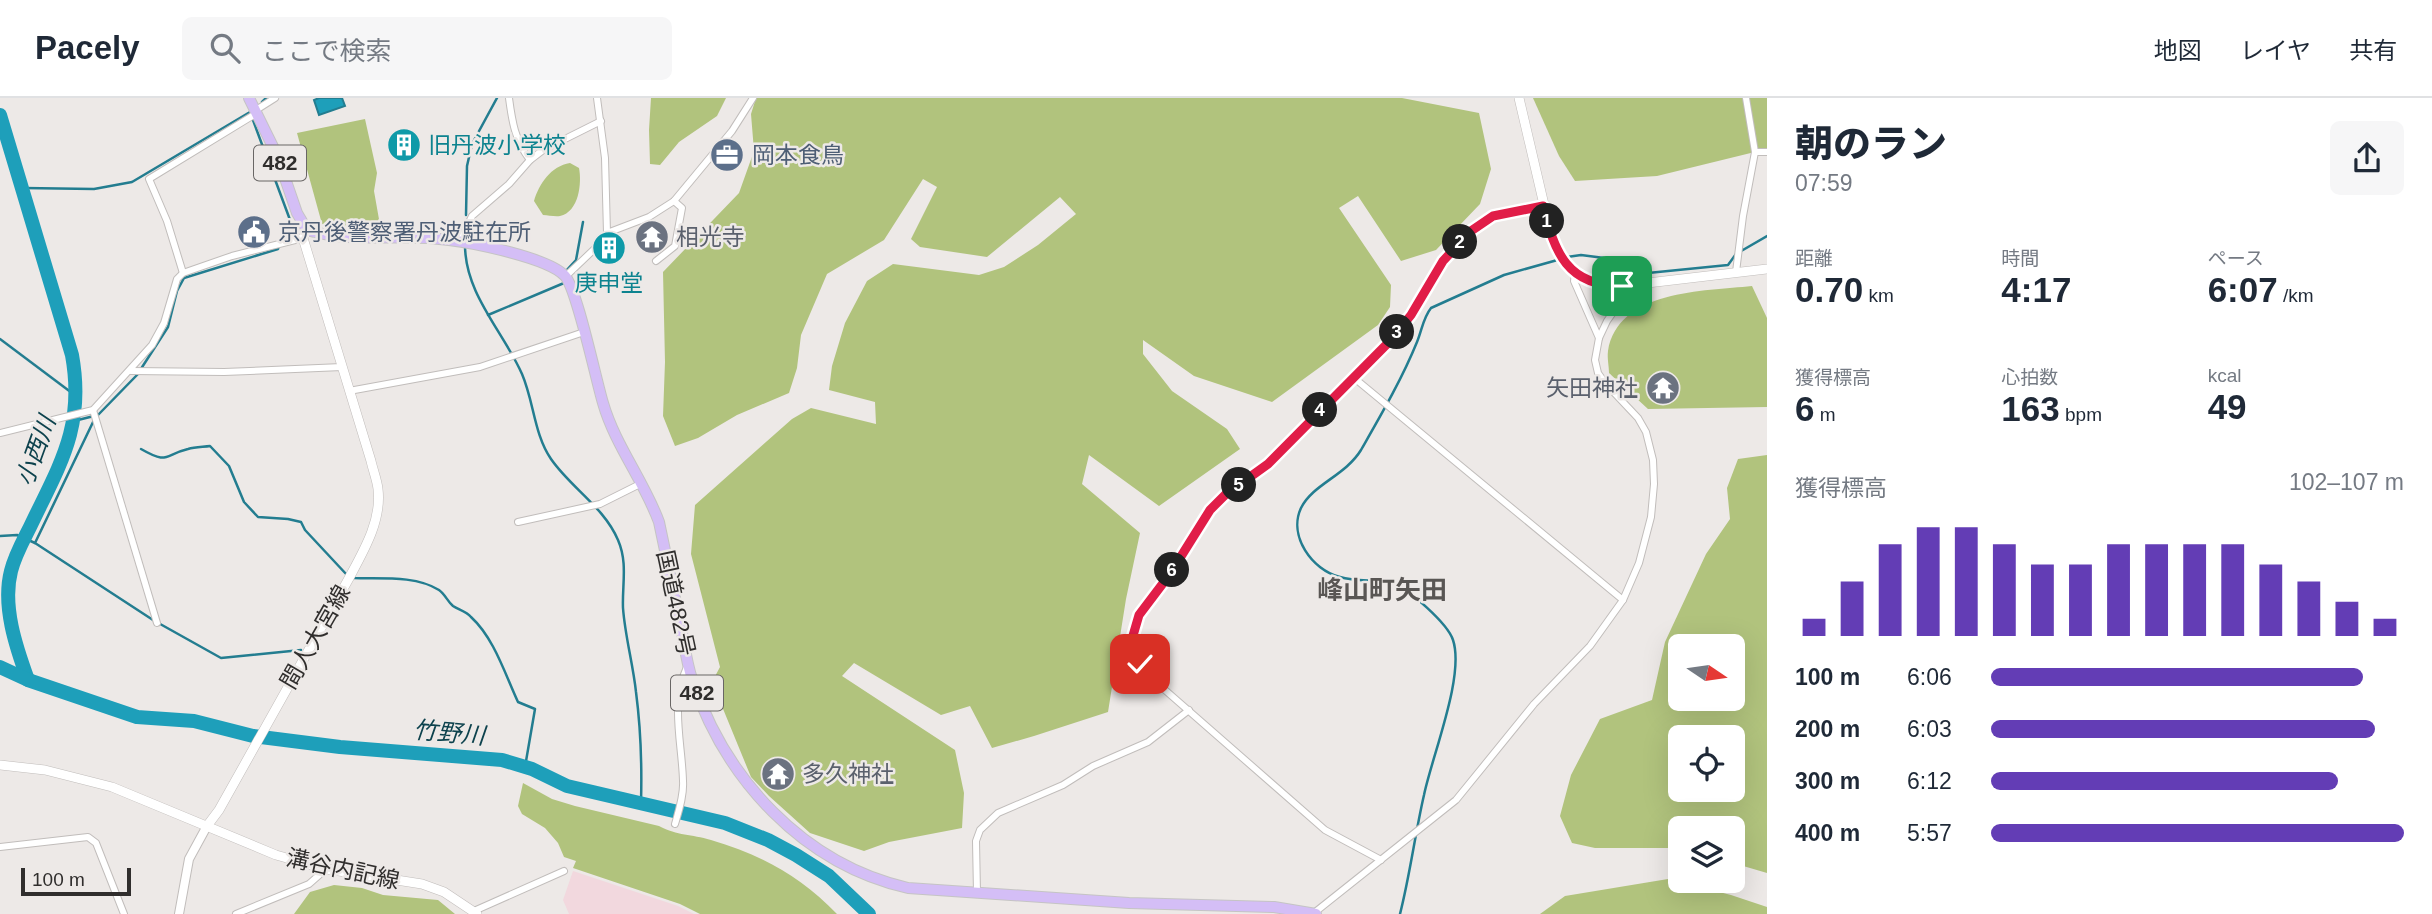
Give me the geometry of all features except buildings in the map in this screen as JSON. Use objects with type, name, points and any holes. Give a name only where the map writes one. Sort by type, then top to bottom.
[{"type":"highway","name":"482","points":[[249,98],[277,155],[305,234]]},
{"type":"highway","points":[[305,234],[335,237],[409,236],[460,241],[527,258],[555,268],[566,276]]},
{"type":"highway","name":"国道482号","points":[[566,276],[611,428],[651,499],[659,523],[689,664],[709,721],[744,781],[759,800],[784,823],[821,852],[870,877],[908,888],[1129,903],[1263,907],[1314,914]]},
{"type":"main road","points":[[1519,98],[1552,239],[1566,263],[1582,278],[1597,284],[1633,284],[1767,269]]},
{"type":"main road","name":"間人大宮線","points":[[207,826],[219,810],[367,545],[377,509],[378,490],[305,234]]},
{"type":"main road","points":[[0,765],[45,770],[91,781],[207,826]]},
{"type":"main road","name":"溝谷内記線","points":[[207,826],[276,855],[326,869],[422,884],[444,892],[476,913]]},
{"type":"street","points":[[183,273],[167,221],[149,179],[275,98]]},
{"type":"street","points":[[509,98],[512,125],[520,147],[530,160]]},
{"type":"street","points":[[566,276],[606,238],[607,233],[605,158],[597,98]]},
{"type":"street","points":[[607,233],[649,217],[674,201],[732,131],[753,98]]},
{"type":"street","points":[[1736,272],[1755,152],[1746,98]]},
{"type":"street","points":[[460,241],[471,216],[509,184],[530,160],[542,150],[601,121]]},
{"type":"street","points":[[1755,152],[1767,152]]},
{"type":"street","points":[[656,261],[675,246],[682,208],[674,201]]},
{"type":"street","points":[[1381,860],[1325,830],[1157,683],[1140,664],[1134,653],[1132,639],[1139,615],[1170,574],[1210,510],[1225,495],[1268,464],[1391,340],[1411,315],[1443,261],[1471,231],[1493,216],[1543,206]]},
{"type":"street","points":[[0,433],[93,411],[131,371],[158,334],[177,279],[183,273],[305,234]]},
{"type":"street","points":[[1576,273],[1574,281],[1599,338]]},
{"type":"street","points":[[1314,914],[1456,800],[1534,704],[1590,646],[1623,600],[1639,563],[1651,517],[1653,460],[1646,432],[1638,418],[1598,373],[1595,359],[1599,338],[1633,284]]},
{"type":"street","points":[[349,391],[480,367],[584,332]]},
{"type":"street","points":[[131,371],[244,371],[342,367]]},
{"type":"street","points":[[1353,377],[1623,600]]},
{"type":"street","points":[[93,411],[157,624]]},
{"type":"street","points":[[518,522],[600,504],[642,483]]},
{"type":"street","points":[[675,824],[683,792],[677,720],[678,699],[689,664]]},
{"type":"street","points":[[977,893],[976,841],[980,830],[998,813],[1063,785],[1093,766],[1148,741],[1189,710]]},
{"type":"street","points":[[180,914],[189,859],[207,826]]},
{"type":"street","points":[[0,846],[88,837],[96,843],[124,914]]},
{"type":"street","points":[[236,914],[309,884],[326,869]]},
{"type":"street","points":[[476,913],[564,871]]},
{"type":"shaded area","points":[[573,871],[678,906],[694,914],[569,914],[563,900]]},
{"type":"green space","points":[[651,98],[726,98],[717,116],[679,142],[660,165],[650,164]]},
{"type":"green space","points":[[756,98],[1402,98],[1479,113],[1491,169],[1480,204],[1436,250],[1401,261],[1358,196],[1339,208],[1391,285],[1390,307],[1378,325],[1272,402],[1194,376],[1143,340],[1143,354],[1172,391],[1227,429],[1240,449],[1159,506],[1089,455],[1082,484],[1140,533],[1126,599],[1108,712],[992,748],[970,706],[941,715],[854,663],[842,676],[955,750],[964,793],[962,828],[889,842],[864,851],[810,833],[751,777],[712,682],[720,667],[691,554],[695,505],[792,419],[811,408],[876,424],[875,402],[829,390],[832,366],[845,323],[867,281],[893,264],[979,275],[1004,267],[1038,245],[1076,214],[1060,197],[987,257],[920,247],[911,239],[937,187],[923,179],[884,240],[827,274],[801,335],[797,368],[789,393],[737,415],[698,438],[675,446],[663,416],[663,272],[739,193],[754,151],[751,114]]},
{"type":"green space","points":[[1533,98],[1767,98],[1767,149],[1657,176],[1575,181],[1559,156]]},
{"type":"green space","points":[[365,119],[377,173],[374,191],[380,225],[336,227],[322,224],[297,133]]},
{"type":"green space","points":[[570,163],[579,168],[580,174],[575,203],[560,216],[543,215],[534,201],[539,188],[552,172]]},
{"type":"green space","points":[[1752,286],[1767,318],[1767,407],[1648,409],[1609,373],[1608,351],[1615,331],[1628,316],[1645,305],[1688,293]]},
{"type":"green space","points":[[1767,455],[1767,873],[1745,867],[1745,816],[1668,816],[1668,848],[1595,848],[1572,843],[1560,816],[1571,775],[1600,719],[1652,700],[1668,636],[1668,711],[1745,711],[1745,634],[1669,634],[1706,554],[1730,519],[1727,488],[1738,459]]},
{"type":"green space","points":[[523,783],[552,799],[711,840],[764,860],[809,889],[837,914],[700,914],[680,904],[573,868],[576,861],[564,857],[558,843],[545,828],[522,814],[518,806]]},
{"type":"green space","points":[[1668,879],[1668,893],[1723,893],[1767,907],[1767,914],[1540,914],[1565,896]]},
{"type":"green space","points":[[334,885],[362,888],[383,895],[438,900],[455,914],[294,914],[310,892]]},
{"type":"water","points":[[342,98],[345,106],[319,115],[314,100]]},
{"type":"waterway","points":[[262,102],[266,98]]},
{"type":"waterway","points":[[466,215],[467,166],[472,144],[497,98]]},
{"type":"waterway","points":[[23,188],[94,189],[132,182],[250,112],[296,236],[280,240],[278,249],[184,278],[177,291],[168,327],[137,375],[98,415],[74,421]]},
{"type":"waterway","name":"小西川","points":[[0,115],[72,355],[75,380],[75,403],[67,444],[11,571],[9,612],[28,680]]},
{"type":"waterway","points":[[564,273],[576,260],[583,222]]},
{"type":"waterway","points":[[1567,257],[1581,255],[1620,260],[1648,273],[1728,265],[1736,254],[1767,236]]},
{"type":"waterway","points":[[465,245],[471,280],[522,374],[545,449],[559,469],[612,528],[621,549],[624,566],[624,618],[639,720],[641,803]]},
{"type":"waterway","points":[[1400,914],[1424,795],[1451,695],[1456,655],[1453,640],[1436,616],[1399,586],[1340,577],[1320,567],[1300,540],[1298,519],[1301,508],[1313,492],[1347,467],[1361,450],[1405,370],[1431,308],[1504,275],[1561,259]]},
{"type":"waterway","points":[[488,315],[564,283]]},
{"type":"waterway","points":[[0,339],[76,396]]},
{"type":"waterway","points":[[35,543],[94,420]]},
{"type":"waterway","points":[[141,449],[162,458],[191,448],[210,446],[229,466],[244,502],[258,517],[301,522],[305,530],[347,575],[354,578],[408,580],[430,585],[441,592],[453,606],[469,615],[486,635],[518,702],[535,709],[525,767]]},
{"type":"waterway","points":[[0,536],[17,535],[35,543],[153,620],[221,658],[301,650]]},
{"type":"waterway","name":"竹野川","points":[[0,667],[28,680],[137,717],[194,721],[253,736],[340,747],[502,760],[532,769],[567,786],[725,823],[768,840],[796,855],[829,876],[869,914]]},
{"type":"place","name":"旧丹波小学校","points":[[404,145]]},
{"type":"place","name":"岡本食鳥","points":[[727,155]]},
{"type":"place","name":"京丹後警察署丹波駐在所","points":[[254,232]]},
{"type":"place","name":"相光寺","points":[[652,237]]},
{"type":"place","name":"庚申堂","points":[[609,248]]},
{"type":"place","name":"矢田神社","points":[[1663,388]]},
{"type":"place","name":"多久神社","points":[[778,774]]},
{"type":"district","name":"峰山町矢田","points":[[1382,590]]},
{"type":"route","points":[[1140,664],[1134,653],[1133,628],[1210,510],[1225,495],[1268,464],[1391,340],[1411,315],[1443,261],[1482,222],[1493,216],[1543,206],[1552,239],[1569,267],[1582,278],[1597,284],[1622,286]]}]
